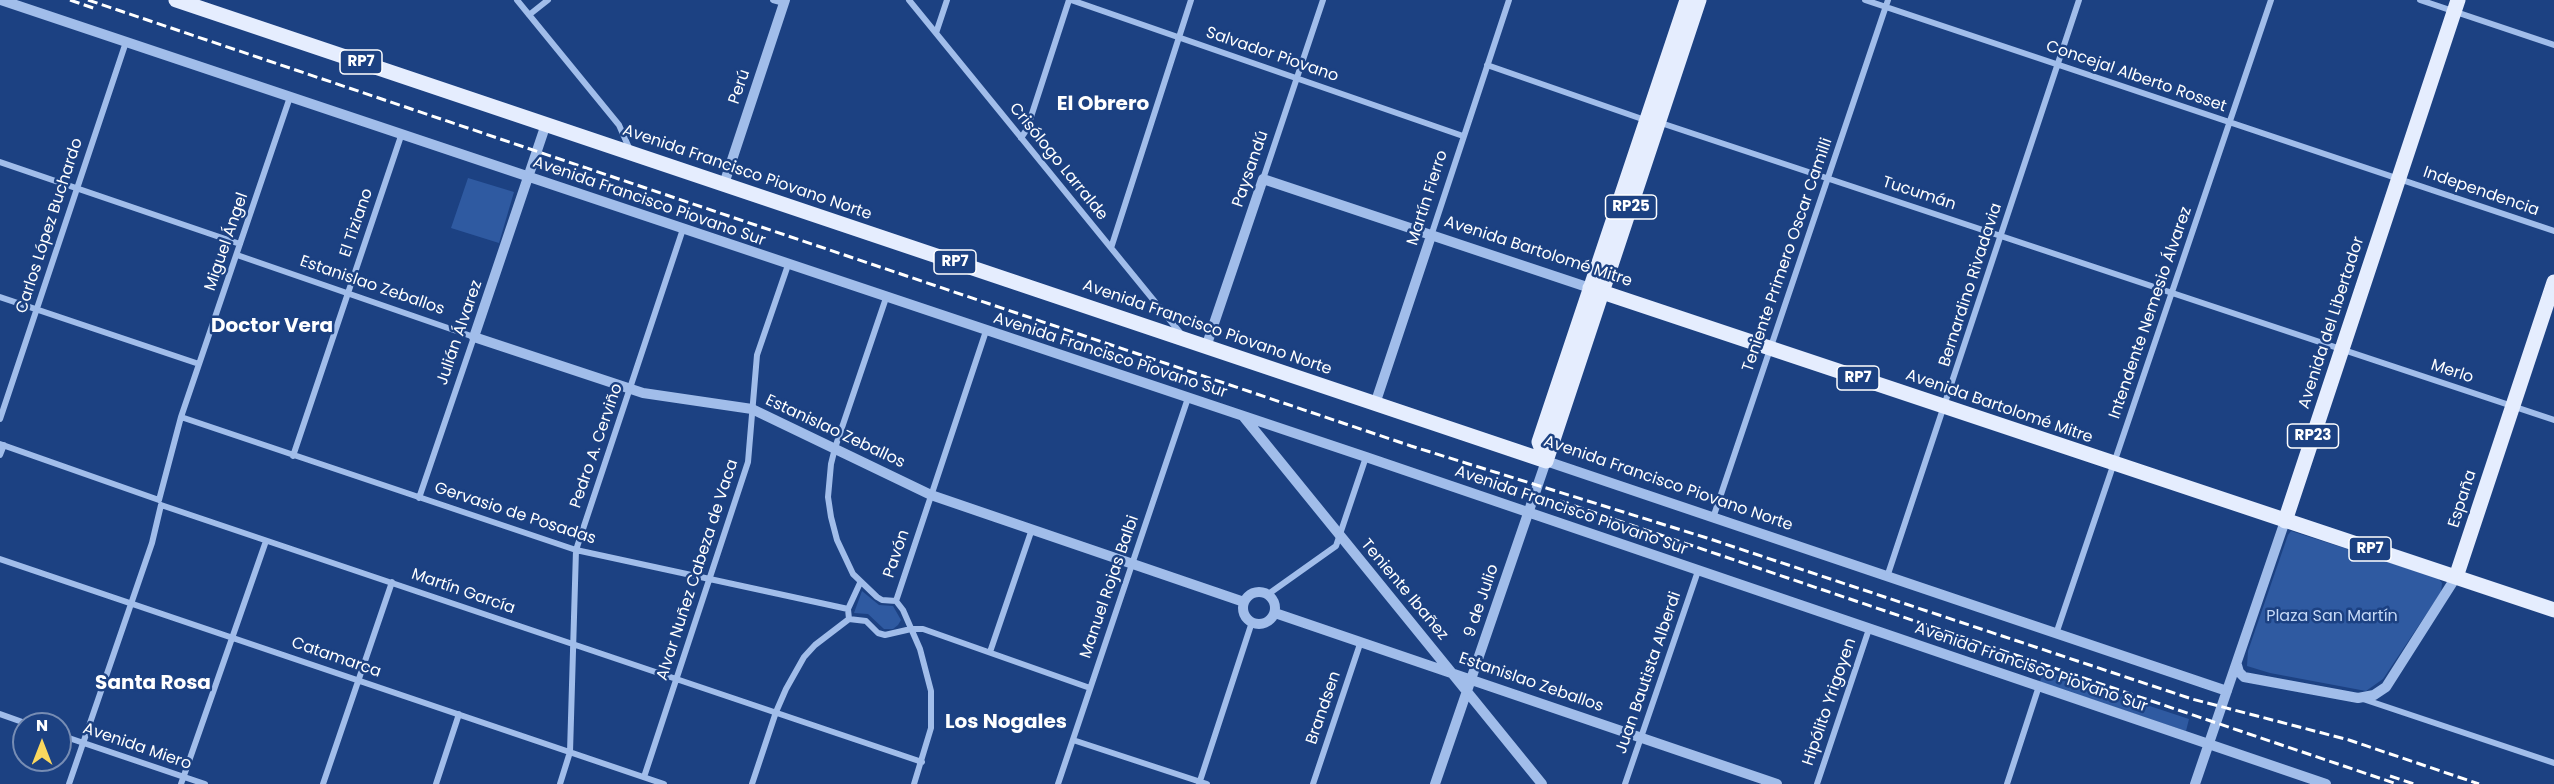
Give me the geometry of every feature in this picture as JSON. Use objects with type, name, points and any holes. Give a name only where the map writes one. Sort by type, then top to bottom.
[{"type":"main road","name":"Avenida Francisco Piovano Norte","points":[[176,0],[1546,461]]},
{"type":"main road","name":"RP25","points":[[1597,290],[1652,121],[1687,0]]},
{"type":"main road","name":"RP25","points":[[1652,121],[1699,0]]},
{"type":"main road","name":"Avenida del Libertador","points":[[2285,521],[2456,6]]},
{"type":"main road","name":"España","points":[[2456,577],[2554,282]]},
{"type":"main road","name":"Avenida Bartolomé Mitre","points":[[1597,290],[2554,610]]},
{"type":"main road","points":[[1546,461],[1597,290]]},
{"type":"street","name":"Avenida Francisco Piovano Sur","points":[[1,0],[401,136],[1242,415],[2325,784]]},
{"type":"street","points":[[517,0],[619,125],[631,152]]},
{"type":"street","points":[[529,15],[548,0]]},
{"type":"street","name":"Crisólogo Larralde","points":[[909,0],[1186,340]]},
{"type":"street","points":[[936,33],[947,0]]},
{"type":"street","points":[[1111,248],[1191,0]]},
{"type":"street","name":"Paysandú","points":[[1206,347],[1323,0]]},
{"type":"street","name":"Martín Fierro","points":[[1375,404],[1509,0]]},
{"type":"street","name":"Concejal Alberto Rosset","points":[[1865,0],[1886,3],[2058,65],[2399,179]]},
{"type":"street","name":"Bernardino Rivadavia","points":[[1887,577],[1946,407],[2079,0]]},
{"type":"street","name":"Intendente Nemesio Álvarez","points":[[2056,634],[2271,0]]},
{"type":"street","points":[[2420,0],[2456,6],[2554,45]]},
{"type":"street","name":"Perú","points":[[724,184],[781,1]]},
{"type":"street","points":[[1021,138],[1027,129],[1074,1]]},
{"type":"street","name":"Salvador Piovano","points":[[1074,1],[1463,136]]},
{"type":"street","name":"Teniente Primero Oscar Camilli","points":[[1713,518],[1886,3]]},
{"type":"street","name":"Carlos López Buchardo","points":[[0,419],[126,42]]},
{"type":"street","name":"Tucumán","points":[[1487,65],[2342,350]]},
{"type":"street","name":"Miguel Ángel","points":[[69,784],[152,543],[181,417],[290,97]]},
{"type":"street","name":"Julián Álvarez","points":[[419,498],[546,124]]},
{"type":"street","name":"El Tiziano","points":[[293,456],[401,136]]},
{"type":"street","points":[[0,162],[240,244]]},
{"type":"street","name":"Avenida Bartolomé Mitre","points":[[1263,179],[1597,290]]},
{"type":"street","name":"Independencia","points":[[2399,179],[2554,231]]},
{"type":"street","name":"Pedro A. Cerviño","points":[[560,784],[570,752],[576,550],[683,229]]},
{"type":"street","name":"Estanislao Zeballos","points":[[237,255],[630,390],[752,409],[932,495],[1244,602]]},
{"type":"street","name":"Alvar Nuñez Cabeza de Vaca","points":[[644,777],[748,462],[754,371],[759,346],[788,265]]},
{"type":"street","points":[[0,297],[199,364]]},
{"type":"street","points":[[886,298],[835,448],[828,497],[831,517],[845,561],[860,583],[882,600],[896,601]]},
{"type":"street","name":"Pavón","points":[[914,784],[931,728],[931,699],[929,679],[903,610],[896,601],[986,331]]},
{"type":"street","name":"Merlo","points":[[2342,350],[2554,420]]},
{"type":"street","name":"Manuel Rojas Balbi","points":[[1058,784],[1188,398]]},
{"type":"street","name":"Teniente Ibañez","points":[[1242,415],[1542,784]]},
{"type":"street","name":"Gervasio de Posadas","points":[[181,417],[576,550],[710,581],[848,609]]},
{"type":"street","points":[[0,455],[2,444]]},
{"type":"street","name":"Martín García","points":[[2,444],[266,541],[922,762]]},
{"type":"street","points":[[1252,622],[1243,610],[1244,602],[1251,594],[1268,595],[1332,551],[1341,537],[1366,457]]},
{"type":"street","name":"9 de Julio","points":[[1435,784],[1546,461]]},
{"type":"street","name":"Avenida Francisco Piovano Norte","points":[[1546,461],[2227,691]]},
{"type":"street","name":"Avenida del Libertador","points":[[2195,784],[2285,521]]},
{"type":"street","points":[[990,652],[1032,529]]},
{"type":"street","points":[[181,784],[266,541]]},
{"type":"street","name":"Catamarca","points":[[0,559],[664,784]]},
{"type":"street","name":"Juan Bautista Alberdi","points":[[1625,784],[1698,571]]},
{"type":"street","name":"España","points":[[2362,699],[2386,687],[2456,577]]},
{"type":"street","points":[[323,784],[392,582]]},
{"type":"street","points":[[849,619],[848,609],[860,583]]},
{"type":"street","points":[[1252,622],[1266,622],[1275,613],[1275,604],[1268,595]]},
{"type":"street","name":"Estanislao Zeballos","points":[[1275,613],[1472,678],[1777,784]]},
{"type":"street","points":[[752,784],[776,712],[804,657],[821,640],[849,619],[866,621],[878,633],[885,635],[922,629],[1090,688]]},
{"type":"street","points":[[1073,740],[1202,783],[1252,622]]},
{"type":"street","name":"Hipólito Yrigoyen","points":[[1816,784],[1869,629]]},
{"type":"street","name":"Brandsen","points":[[1313,784],[1361,641]]},
{"type":"street","points":[[2237,664],[2244,677],[2362,699],[2554,763]]},
{"type":"street","points":[[2227,691],[2255,679]]},
{"type":"street","points":[[2007,784],[2039,686]]},
{"type":"street","points":[[436,784],[459,714]]},
{"type":"street","name":"Avenida Miero","points":[[72,739],[205,784]]},
{"type":"green space","points":[[468,178],[514,192],[499,243],[451,228]]},
{"type":"green space","name":"Plaza San Martín","points":[[2291,531],[2438,578],[2442,583],[2441,592],[2383,679],[2366,691],[2270,673],[2247,666],[2248,651]]},
{"type":"green space","points":[[862,591],[879,605],[893,606],[901,620],[898,625],[893,629],[884,629],[868,614],[854,613]]},
{"type":"green space","points":[[2053,674],[2189,719],[2186,731],[2040,682],[2042,676],[2050,679]]},
{"type":"railway","points":[[70,0],[96,9]]},
{"type":"railway","points":[[88,0],[1411,446],[1707,538],[2192,699],[2349,740],[2479,784]]},
{"type":"railway","points":[[1560,501],[2397,784]]},
{"type":"railway","points":[[2390,776],[2414,784]]},
{"type":"district","name":"El Obrero","points":[[1103,105]]},
{"type":"district","name":"Doctor Vera","points":[[272,327]]},
{"type":"district","name":"Santa Rosa","points":[[153,684]]},
{"type":"district","name":"Los Nogales","points":[[1006,723]]}]
